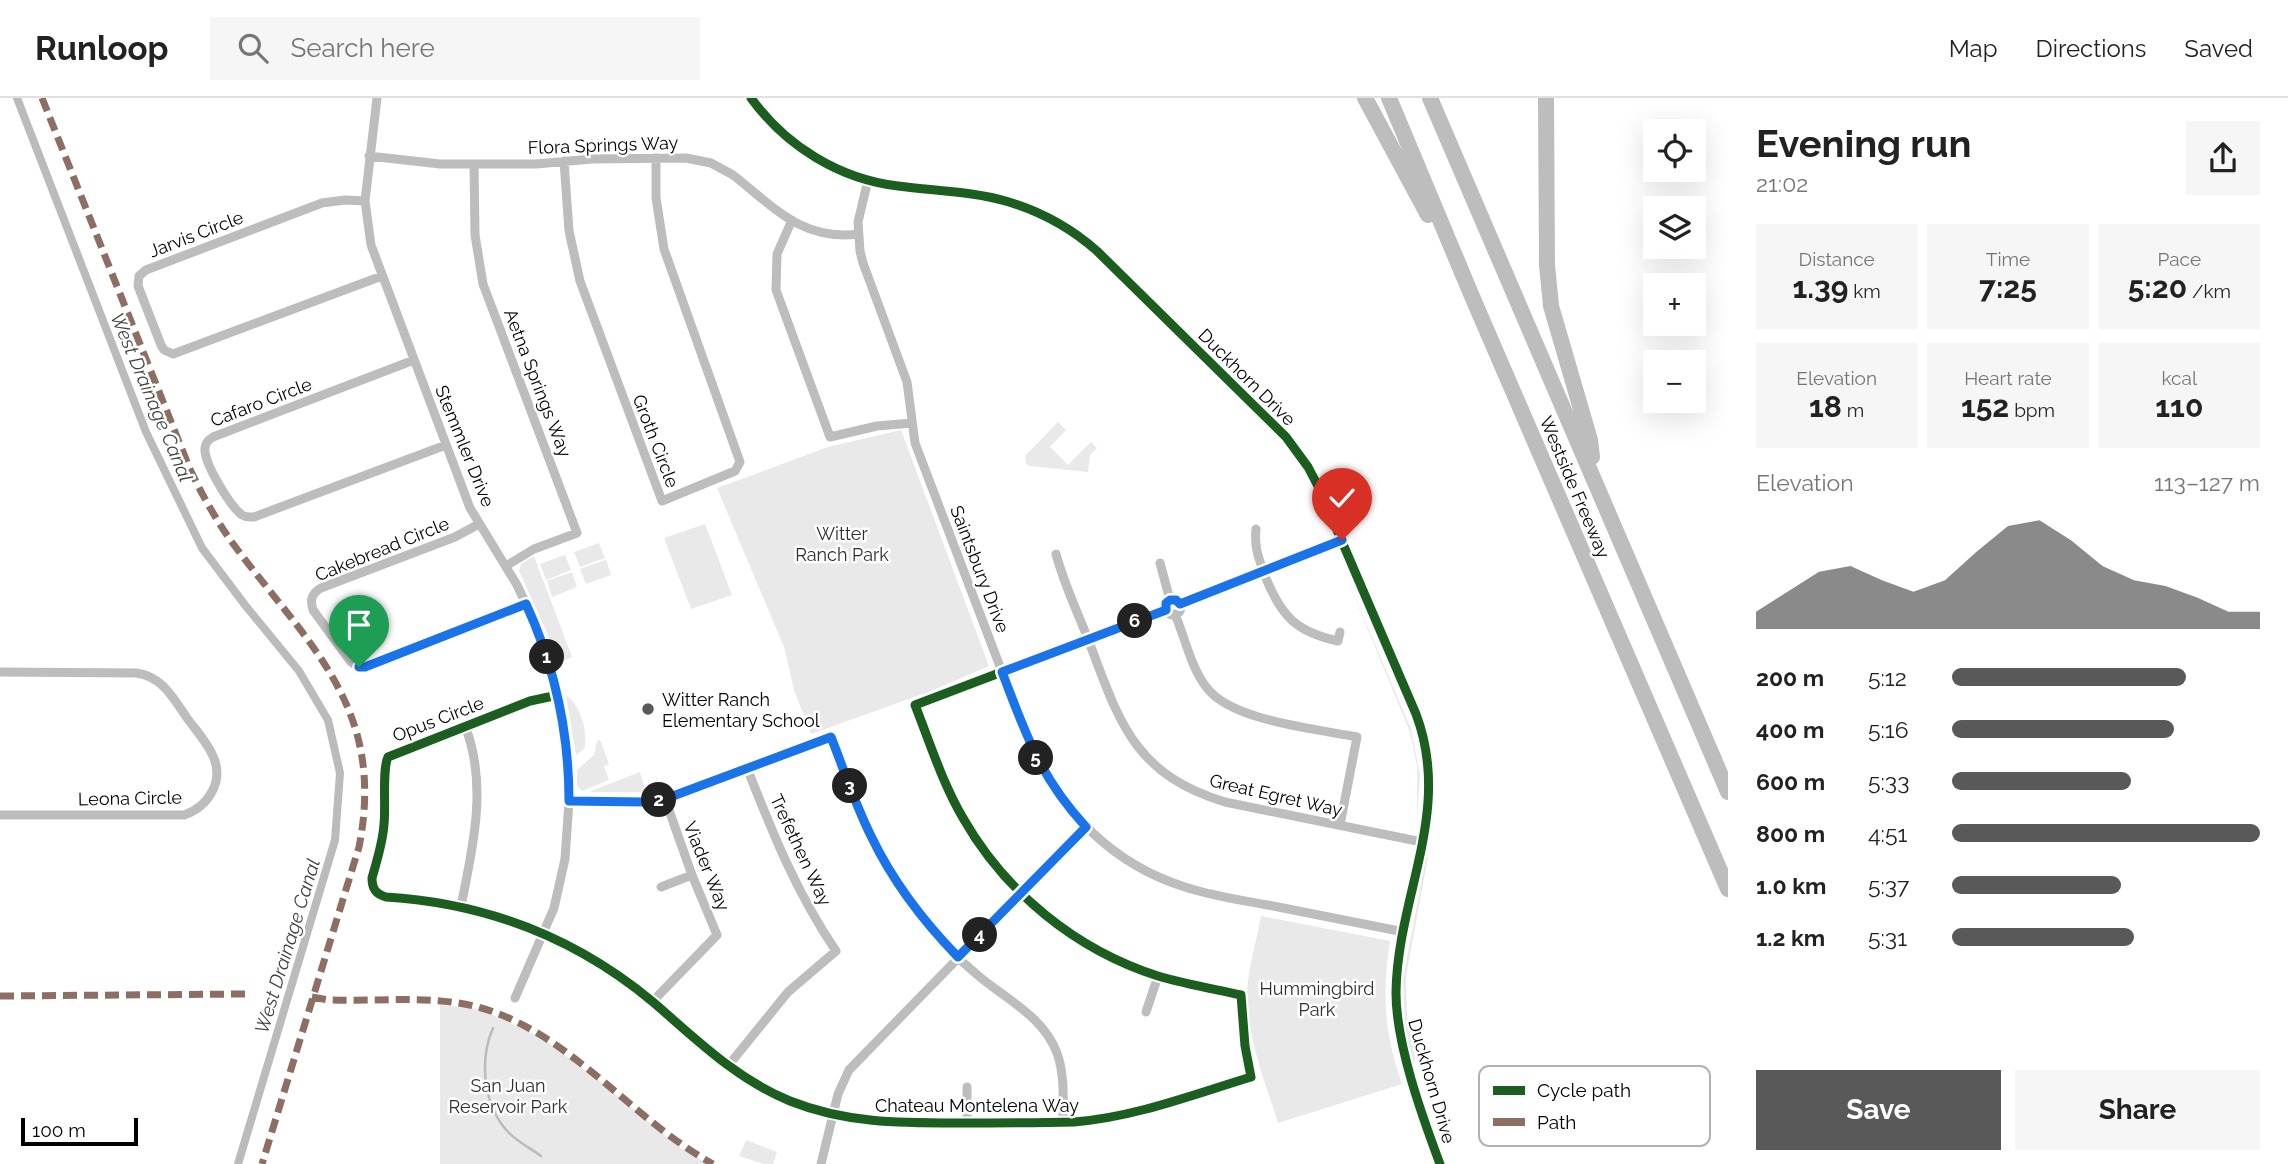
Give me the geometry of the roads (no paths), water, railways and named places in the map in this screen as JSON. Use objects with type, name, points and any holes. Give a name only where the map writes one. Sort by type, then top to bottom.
[{"type":"highway","points":[[1365,98],[1471,294]]},
{"type":"highway","name":"Westside Freeway","points":[[1389,98],[1728,890]]},
{"type":"highway","name":"Westside Freeway","points":[[1430,98],[1728,792]]},
{"type":"highway","points":[[1546,98],[1549,290],[1556,327],[1590,440],[1594,477]]},
{"type":"street","name":"Stemmler Drive","points":[[377,98],[365,201],[367,231],[446,444],[479,524],[506,566],[545,648],[558,695],[567,745],[569,801],[566,849],[559,891],[544,933],[515,998]]},
{"type":"street","name":"Duckhorn Drive","points":[[751,98],[771,123],[800,147],[832,167],[868,180],[1007,201],[1045,215],[1085,240],[1286,436],[1308,467],[1416,714],[1426,748],[1430,791],[1396,991],[1404,1053],[1440,1164]]},
{"type":"street","name":"Flora Springs Way","points":[[369,156],[440,164],[656,158],[699,160],[721,167],[807,230],[828,236],[858,234]]},
{"type":"street","name":"Groth Circle","points":[[564,161],[569,231],[580,281],[662,501],[735,471],[740,462],[664,249],[656,198],[656,158]]},
{"type":"street","name":"Aetna Springs Way","points":[[474,164],[475,235],[484,284],[577,533],[534,549],[506,566]]},
{"type":"street","name":"Saintsbury Drive","points":[[868,180],[860,209],[858,234],[863,263],[907,382],[915,443],[1031,748],[1057,794],[1086,827],[1132,863],[1184,887],[1404,932]]},
{"type":"street","name":"Jarvis Circle","points":[[365,201],[321,203],[146,270],[139,276],[138,286],[161,345],[164,350],[173,354],[382,276]]},
{"type":"street","points":[[792,220],[777,254],[776,290],[830,437],[877,426],[912,423]]},
{"type":"street","name":"Cafaro Circle","points":[[414,360],[213,437],[207,442],[205,452],[214,476],[239,512],[246,517],[254,517],[446,444]]},
{"type":"street","name":"Cakebread Circle","points":[[479,524],[455,537],[321,588],[312,596],[313,610],[351,662],[365,667],[526,604]]},
{"type":"street","points":[[1256,529],[1254,545],[1277,604],[1298,626],[1318,636],[1338,641],[1340,632]]},
{"type":"street","points":[[1160,563],[1175,602],[1180,610],[1175,614],[1166,610],[1166,603],[1175,602],[1264,572],[1342,540]]},
{"type":"street","name":"Great Egret Way","points":[[1056,554],[1122,725],[1141,752],[1160,770],[1202,795],[1225,802],[1422,842]]},
{"type":"street","points":[[1146,1012],[1158,976],[1083,942],[1043,914],[989,858],[962,818],[941,774],[915,705],[1166,610]]},
{"type":"street","points":[[1175,614],[1200,678],[1219,701],[1247,715],[1357,737],[1340,825]]},
{"type":"street","name":"Leona Circle","points":[[0,672],[136,673],[151,676],[164,685],[209,748],[217,770],[210,796],[198,808],[184,815],[0,815]]},
{"type":"street","name":"Opus Circle","points":[[544,933],[461,906],[386,897],[376,893],[372,884],[384,824],[386,761],[392,754],[530,701],[558,695]]},
{"type":"street","points":[[461,906],[471,854],[477,800],[474,752],[465,726]]},
{"type":"street","points":[[569,801],[643,802],[665,799],[831,737],[858,806],[884,861],[918,912],[958,957],[996,991],[1028,1014],[1047,1034],[1060,1064],[1063,1122]]},
{"type":"street","name":"Trefethen Way","points":[[728,1066],[788,992],[836,951],[786,866],[747,768]]},
{"type":"street","name":"Viader Way","points":[[652,1002],[717,935],[665,799]]},
{"type":"street","points":[[821,1164],[838,1094],[849,1070],[1086,827]]},
{"type":"street","points":[[661,887],[692,875]]},
{"type":"street","name":"Chateau Montelena Way","points":[[544,933],[604,965],[728,1066],[769,1091],[811,1109],[833,1115],[891,1123],[1099,1120],[1139,1112],[1251,1077],[1245,1046],[1241,995],[1158,976]]},
{"type":"street","points":[[967,1087],[967,1123]]},
{"type":"waterway","name":"West Drainage Canal","points":[[17,98],[146,432],[202,548],[299,671],[328,720],[340,773],[335,840],[238,1164]]},
{"type":"waterway","points":[[493,1028],[485,1068],[494,1110],[509,1133],[541,1156]]},
{"type":"place","name":"Witter Ranch Elementary School","points":[[648,709]]},
{"type":"park label","name":"Witter Ranch Park","points":[[842,543]]},
{"type":"park label","name":"Hummingbird Park","points":[[1317,998]]},
{"type":"park label","name":"San Juan Reservoir Park","points":[[508,1095]]}]
